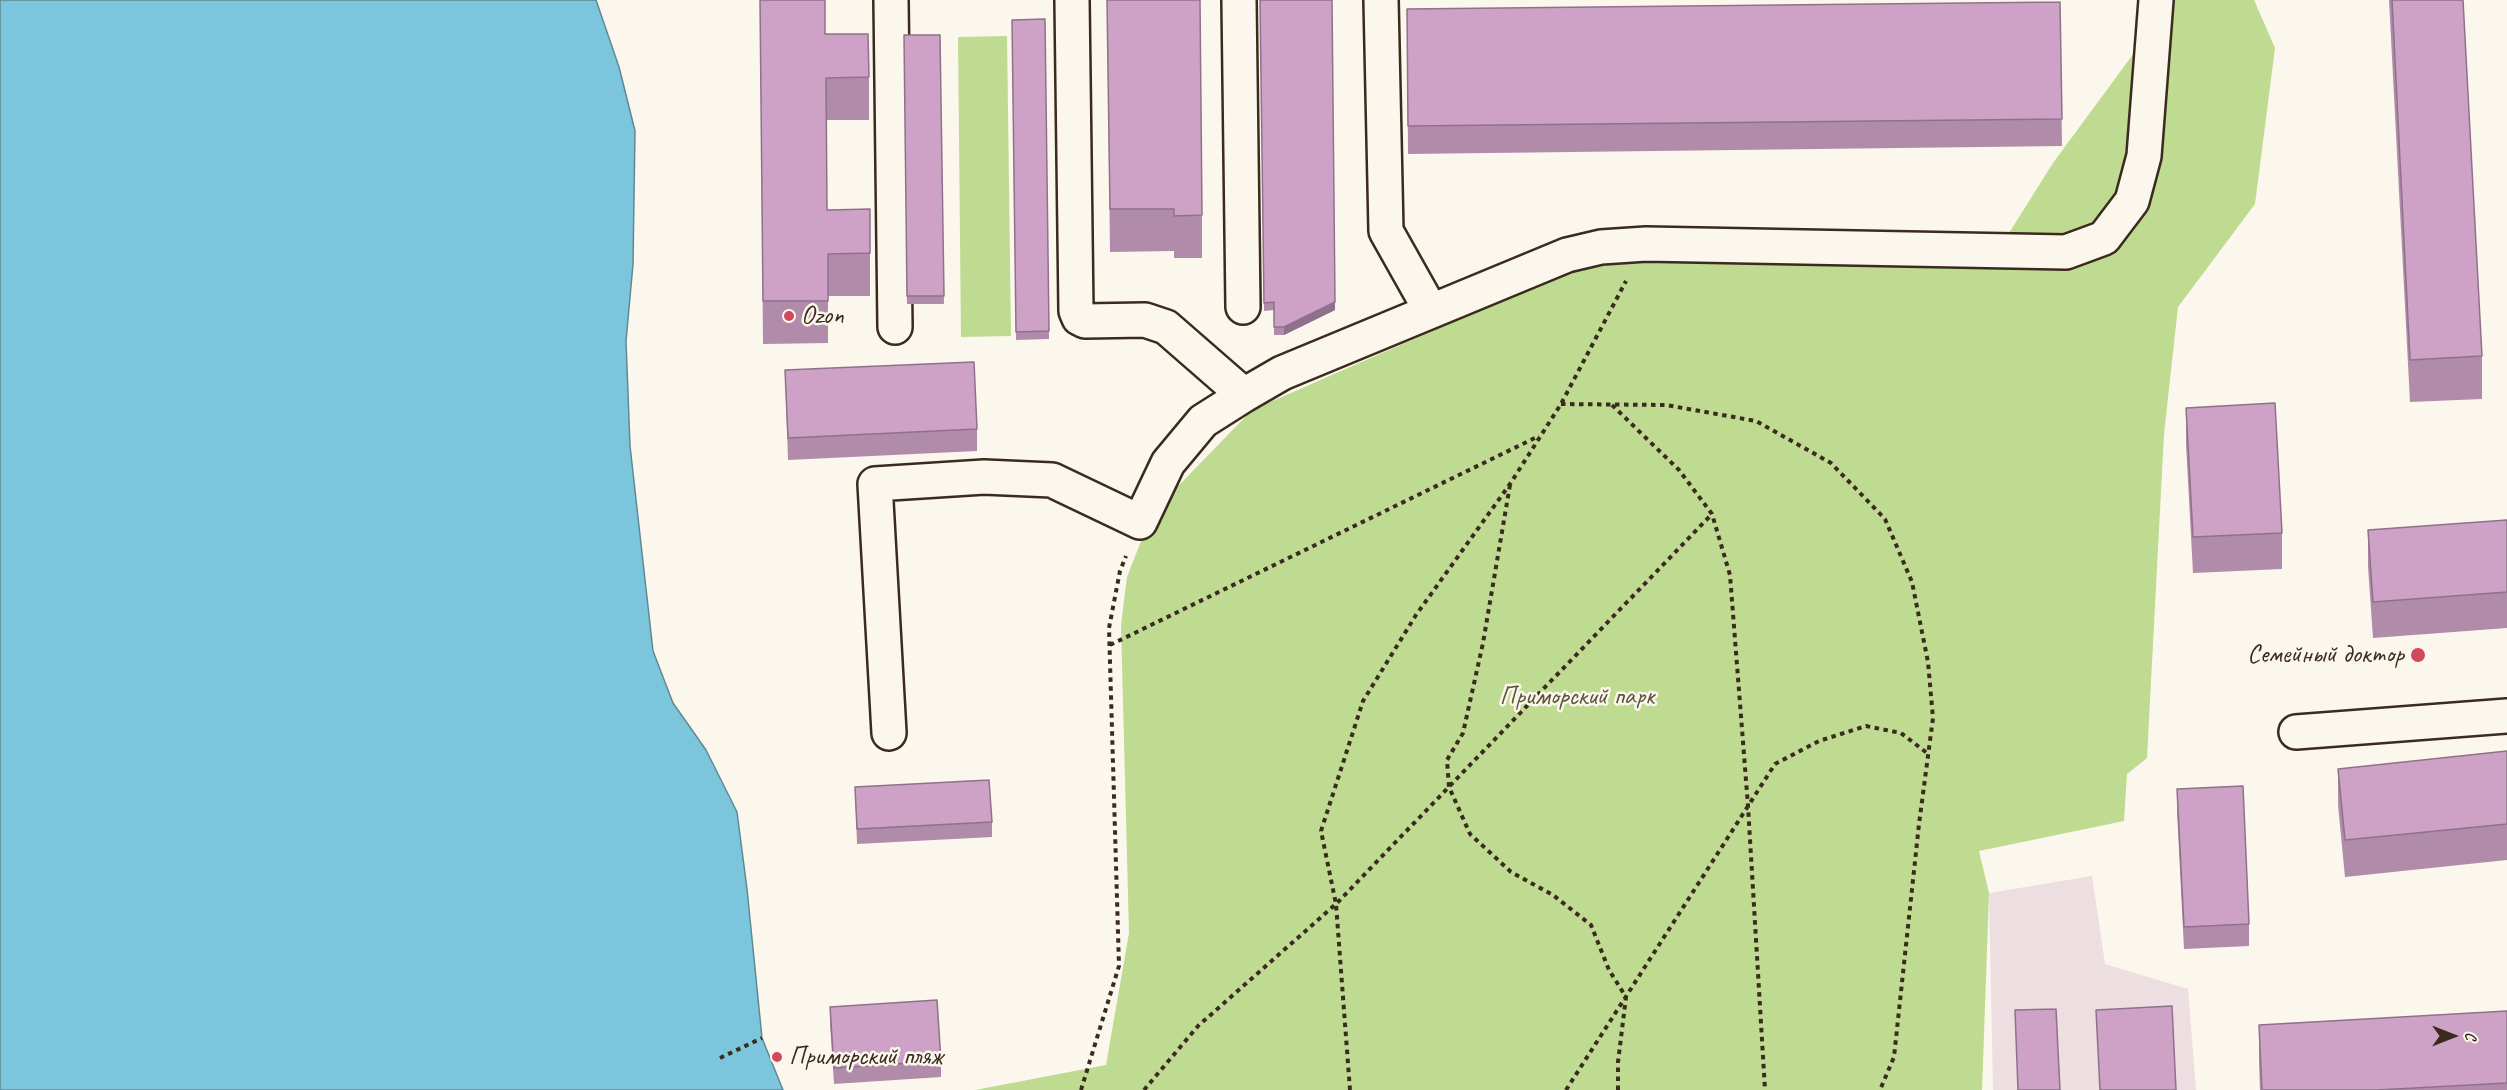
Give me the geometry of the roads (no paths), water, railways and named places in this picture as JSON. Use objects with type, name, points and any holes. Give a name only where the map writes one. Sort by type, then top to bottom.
[{"type":"lane","points":[[891,0],[895,327]]},
{"type":"lane","points":[[1072,0],[1076,311],[1079,318],[1085,321],[1145,320],[1166,327],[1244,395]]},
{"type":"lane","points":[[1239,0],[1243,307]]},
{"type":"lane","points":[[1381,0],[1386,231],[1431,311]]},
{"type":"lane","points":[[889,733],[875,483],[984,477],[1052,480],[1140,522],[1168,463],[1203,421],[1244,395],[1282,373],[1567,255],[1601,247],[1646,244],[2066,252],[2104,238],[2132,201],[2144,156],[2156,0]]},
{"type":"lane","points":[[2296,732],[2507,716]]},
{"type":"water","points":[[0,0],[596,0],[619,67],[635,131],[633,264],[626,341],[630,446],[653,651],[673,703],[706,750],[737,812],[762,1038],[783,1090],[0,1090]]},
{"type":"place","name":"Ozon","points":[[789,316]]},
{"type":"place","name":"Семейный доктор","points":[[2418,655]]},
{"type":"place","name":"Приморский пляж","points":[[777,1057]]},
{"type":"park label","name":"Приморский парк","points":[[1577,697]]}]
